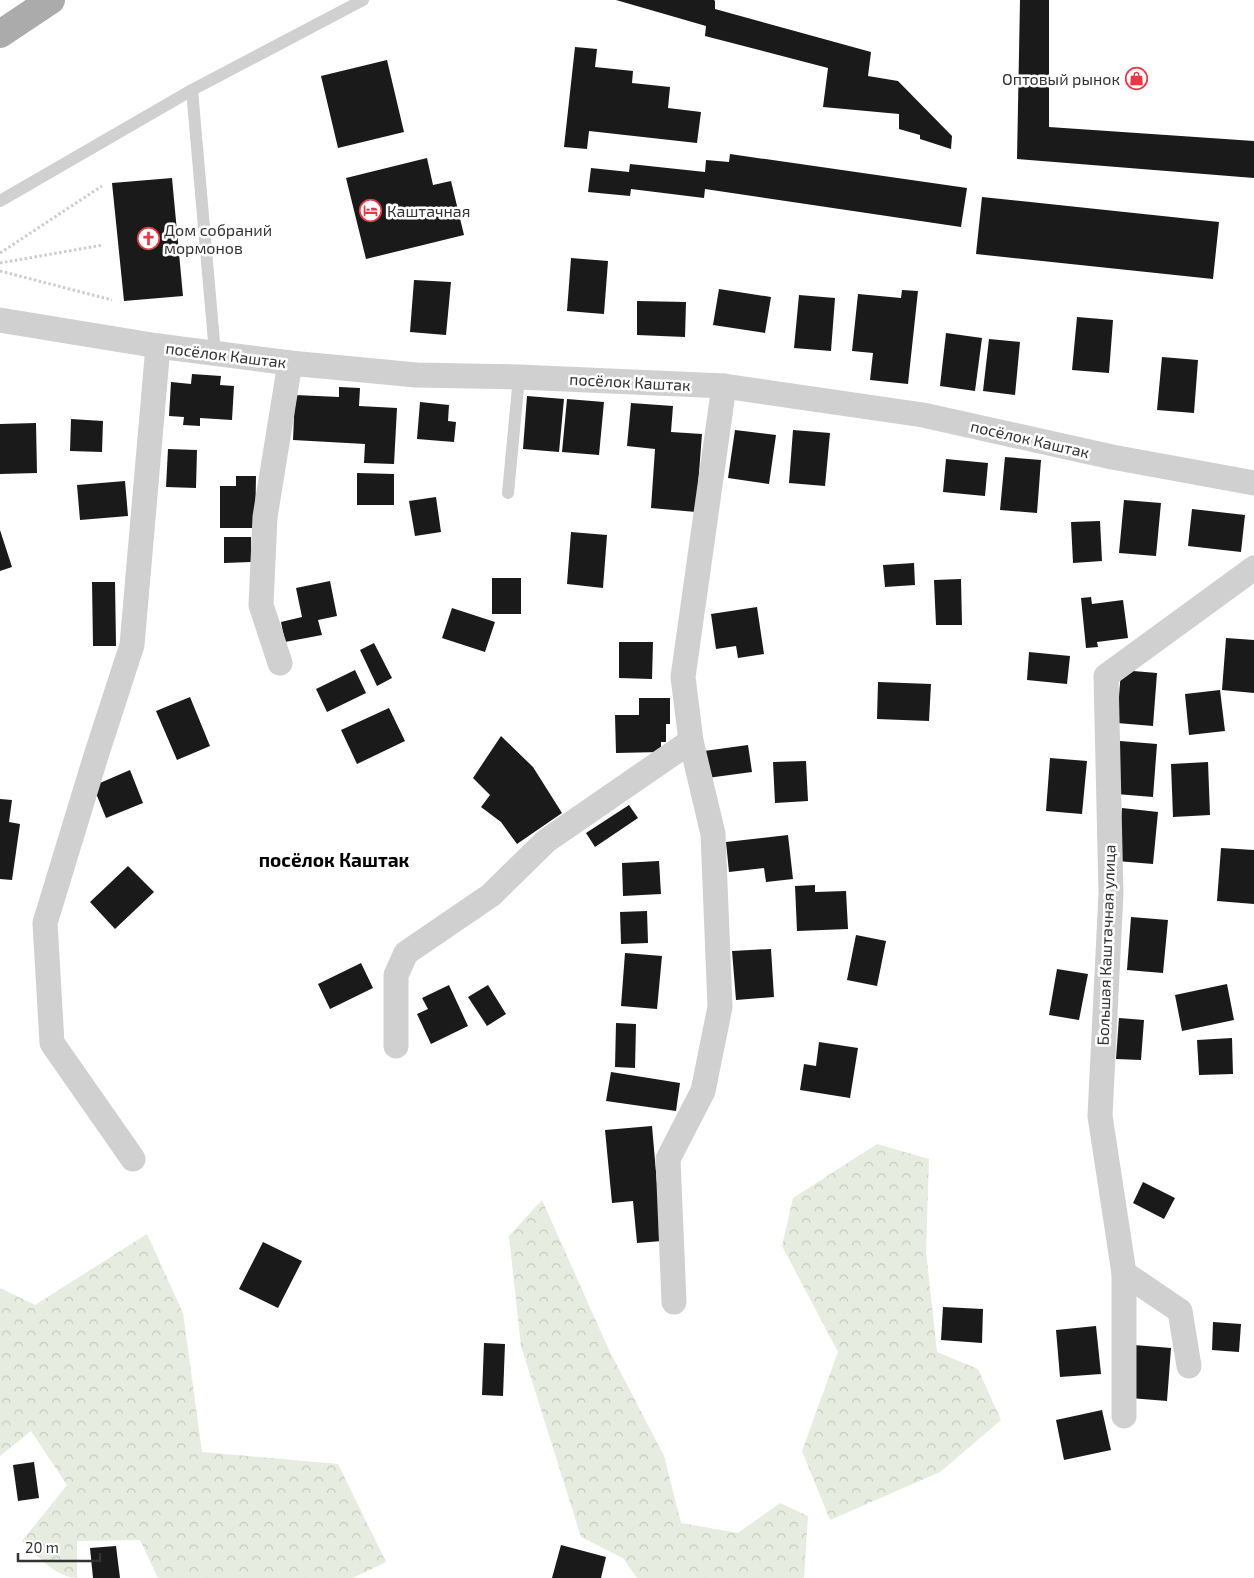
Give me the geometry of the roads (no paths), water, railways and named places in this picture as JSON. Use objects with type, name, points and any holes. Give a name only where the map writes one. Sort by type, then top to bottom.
[{"type":"main road","points":[[0,34],[51,0]]},
{"type":"street","name":"посёлок Каштак","points":[[0,320],[158,346],[290,363],[416,375],[519,377],[724,386],[923,415],[1112,457],[1254,483]]},
{"type":"street","points":[[133,1159],[52,1043],[46,923],[95,758],[132,645],[158,346]]},
{"type":"street","points":[[280,663],[261,605],[265,517],[290,363]]},
{"type":"street","points":[[674,1302],[668,1159],[703,1091],[720,1007],[713,834],[691,741],[683,677],[724,386]]},
{"type":"street","name":"Большая Каштачная улица","points":[[1124,1273],[1100,1116],[1111,893],[1106,676],[1254,568]]},
{"type":"street","points":[[396,1046],[396,975],[406,953],[491,895],[546,841],[691,741]]},
{"type":"street","points":[[1124,1273],[1180,1311],[1189,1366]]},
{"type":"street","points":[[1124,1273],[1124,1416]]},
{"type":"lane","points":[[0,201],[192,90],[362,0]]},
{"type":"lane","points":[[192,90],[215,353]]},
{"type":"lane","points":[[508,493],[519,377]]},
{"type":"place","name":"Оптовый рынок","points":[[1136,79]]},
{"type":"place","name":"Каштачная","points":[[371,211]]},
{"type":"place","name":"Дом собраний мормонов","points":[[148,239]]},
{"type":"district","name":"посёлок Каштак","points":[[334,860]]}]
